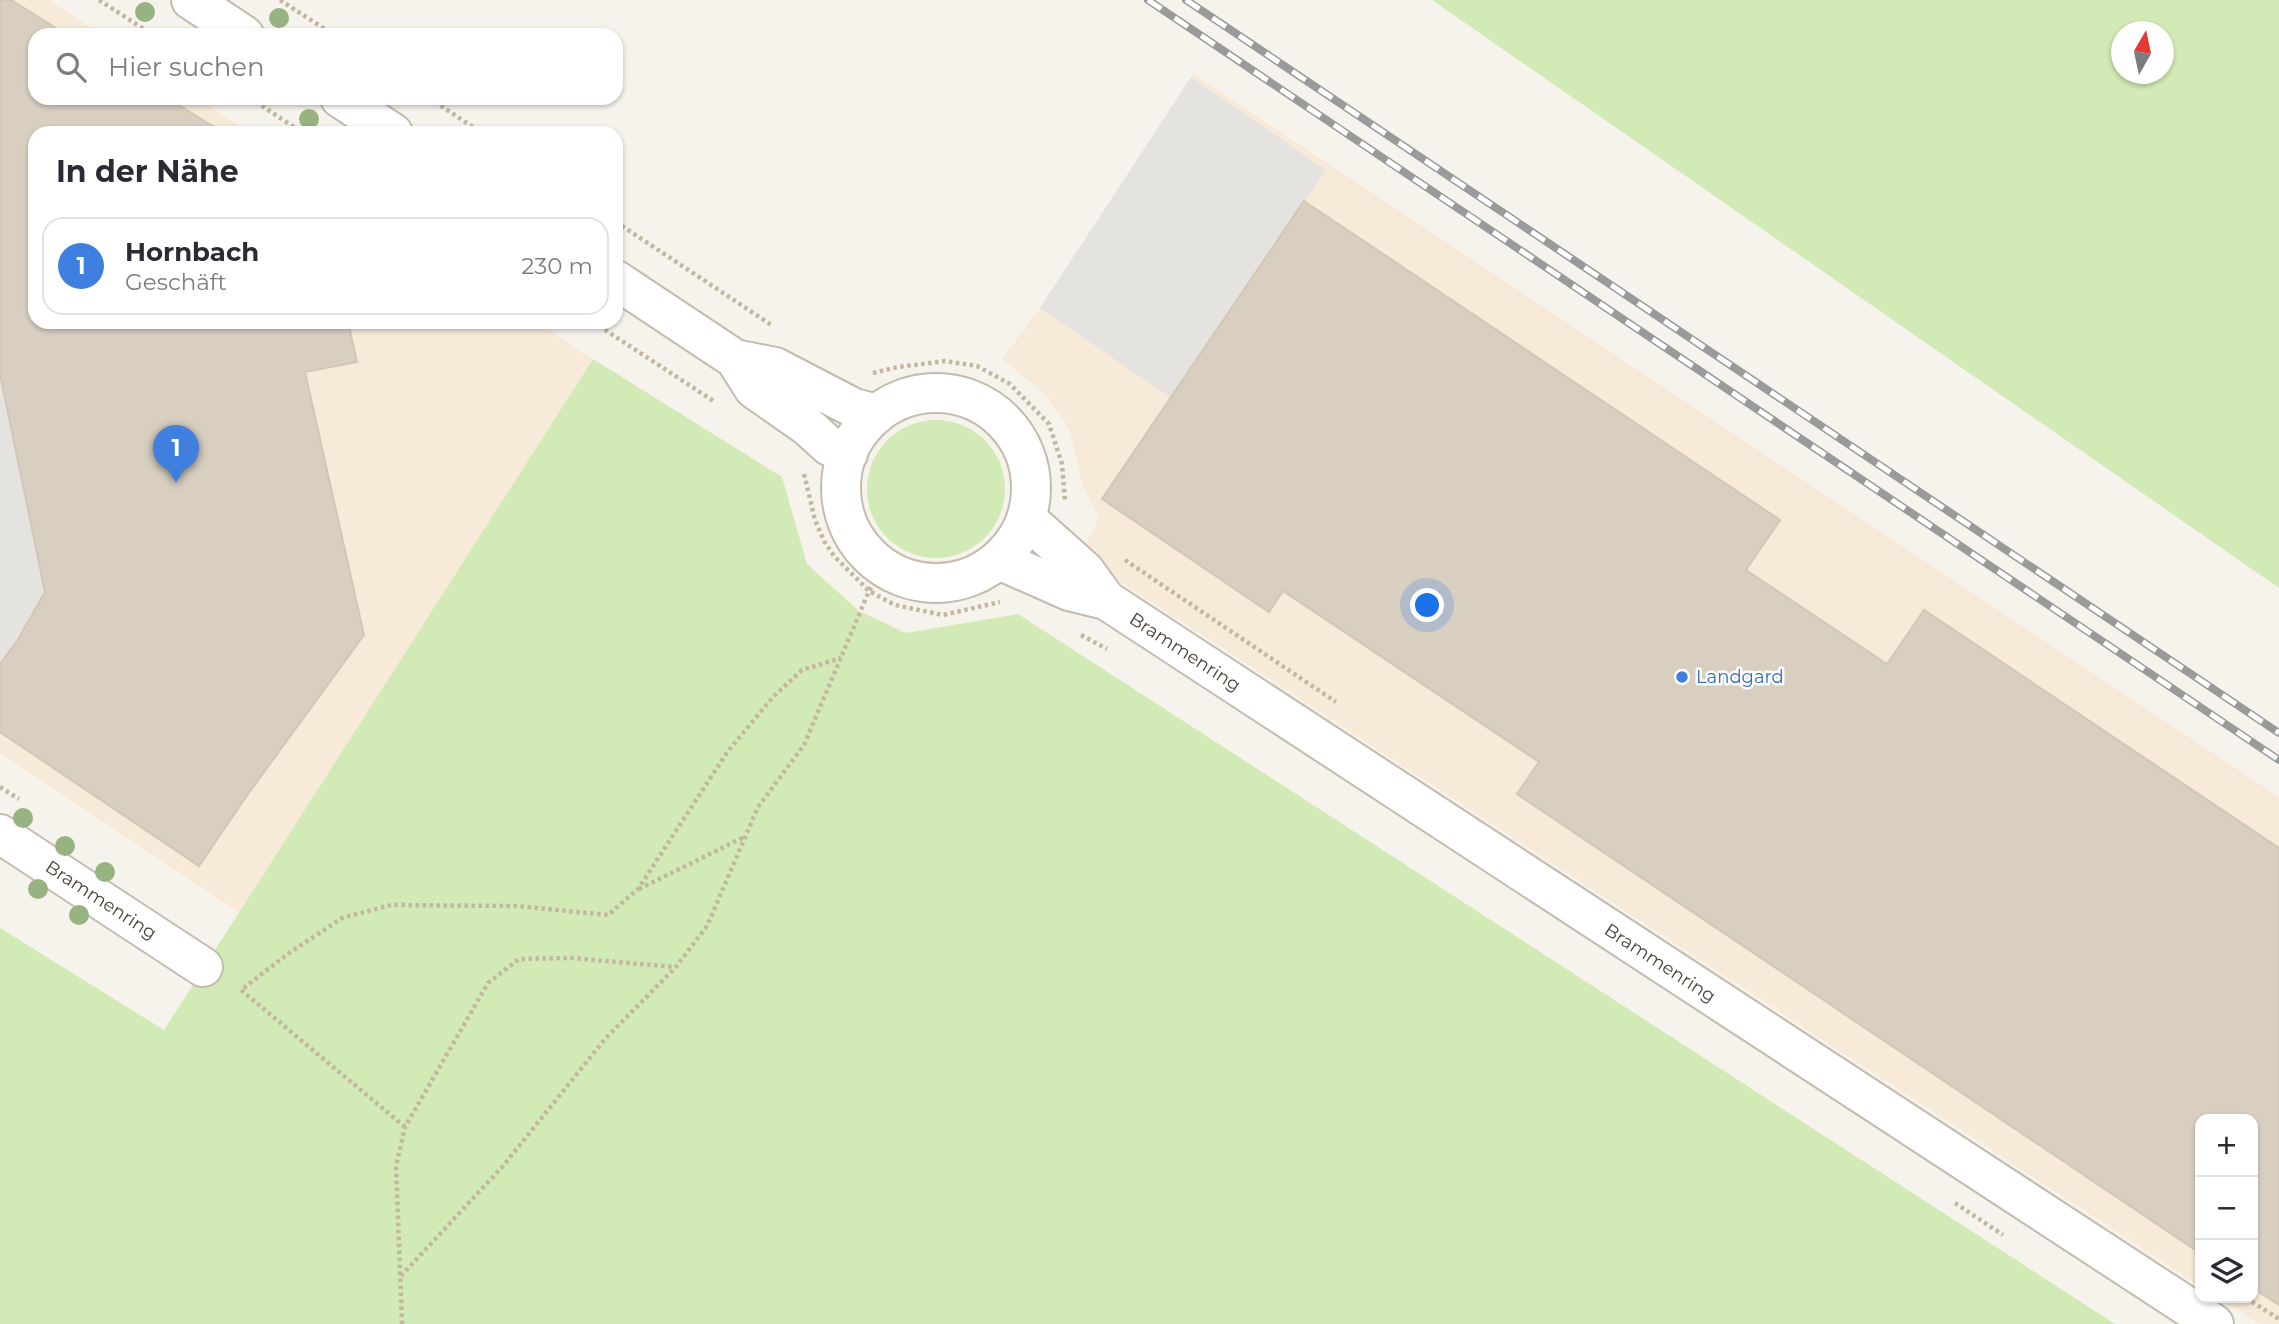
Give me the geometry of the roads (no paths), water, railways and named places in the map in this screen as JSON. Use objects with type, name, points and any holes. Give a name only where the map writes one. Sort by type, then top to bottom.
[{"type":"street","points":[[191,0],[233,28]]},
{"type":"street","points":[[351,105],[382,126]]},
{"type":"street","points":[[623,285],[736,359],[775,367],[854,408],[877,414]]},
{"type":"street","points":[[736,359],[754,389],[807,426],[830,446],[848,454]]},
{"type":"street","points":[[934,394],[964,397],[992,411],[1004,421],[1013,433],[1024,459],[1029,490],[1027,519],[1016,541],[999,560],[973,576],[942,583],[876,579],[870,557],[849,531],[841,501],[842,477],[848,454],[860,432],[877,414],[904,399],[934,394]]},
{"type":"street","name":"Brammenring","points":[[1027,519],[1085,571],[1106,600]]},
{"type":"street","name":"Brammenring","points":[[999,560],[1069,591],[1106,600],[2214,1324]]},
{"type":"street","name":"Brammenring","points":[[0,834],[202,967]]},
{"type":"railway","points":[[1148,0],[2279,760]]},
{"type":"railway","points":[[1186,0],[2279,733]]},
{"type":"place","name":"Hornbach","points":[[176,483]]},
{"type":"place","name":"Landgard","points":[[1682,677]]}]
